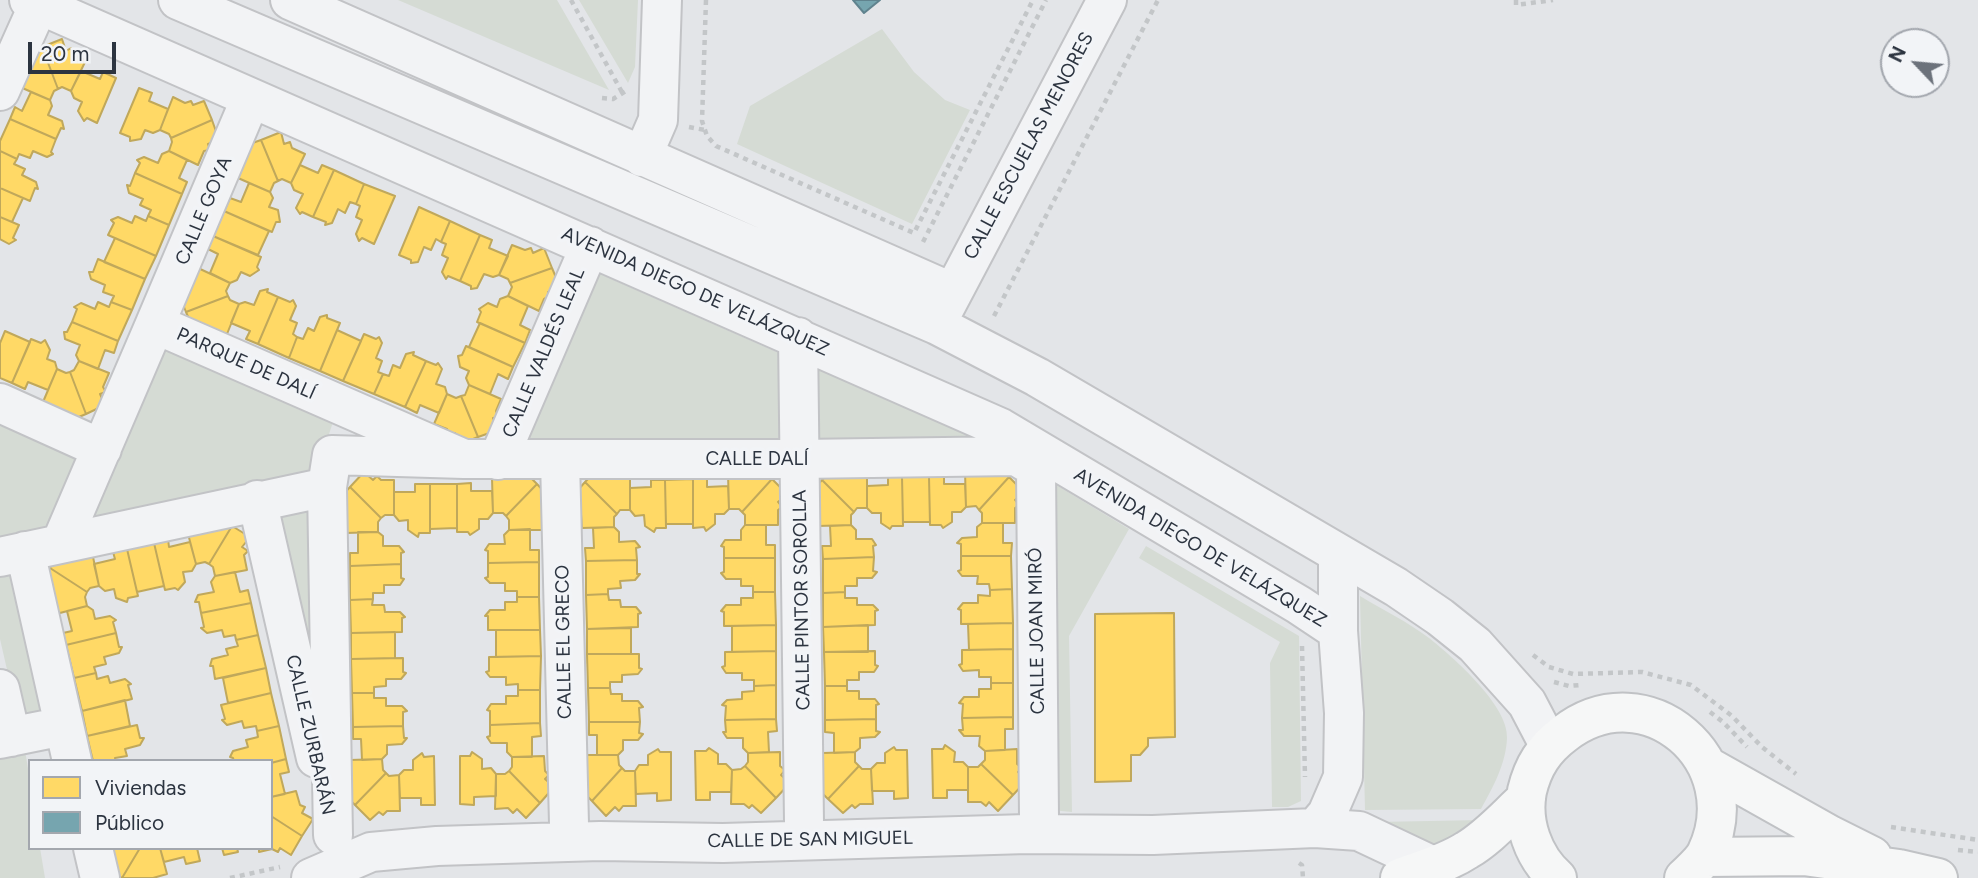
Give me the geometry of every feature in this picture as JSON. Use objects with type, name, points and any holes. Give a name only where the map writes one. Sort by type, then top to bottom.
[{"type":"main road","points":[[1557,878],[1544,867],[1529,834],[1526,799],[1534,770],[1549,745],[1579,722],[1608,713],[1638,713],[1667,723],[1691,742],[1709,767],[1717,797],[1716,828],[1695,867]]},
{"type":"main road","points":[[1709,767],[1830,835],[1899,869]]},
{"type":"main road","name":"CALLE DE SAN MIGUEL","points":[[1417,872],[1466,851],[1489,834],[1526,799]]},
{"type":"main road","points":[[1695,867],[1804,856],[1899,869],[1938,878]]},
{"type":"street","points":[[178,0],[944,309]]},
{"type":"street","points":[[290,0],[908,272],[944,309],[1037,377],[1396,587],[1440,617],[1475,645],[1527,703],[1549,745]]},
{"type":"street","points":[[642,157],[658,120],[662,0]]},
{"type":"street","name":"CALLE ESCUELAS MENORES","points":[[944,309],[1107,0]]},
{"type":"street","points":[[0,92],[34,2]]},
{"type":"street","name":"AVENIDA DIEGO DE VELÁZQUEZ","points":[[34,2],[1001,428],[1299,605],[1320,633],[1344,713],[1343,777],[1327,814],[1309,829]]},
{"type":"street","name":"CALLE GOYA","points":[[155,324],[251,98]]},
{"type":"street","name":"CALLE VALDÉS LEAL","points":[[481,459],[590,246]]},
{"type":"street","name":"PARQUE DE DALÍ","points":[[29,551],[102,449],[155,324],[345,408],[481,459]]},
{"type":"street","name":"CALLE PINTOR SOROLLA","points":[[797,337],[804,822]]},
{"type":"street","points":[[0,403],[102,449]]},
{"type":"street","points":[[330,471],[345,408]]},
{"type":"street","name":"CALLE DALÍ","points":[[481,459],[1017,456]]},
{"type":"street","name":"CALLE JOAN MIRÓ","points":[[1017,456],[1036,468],[1039,817]]},
{"type":"street","points":[[0,689],[5,738],[68,743],[29,551],[257,500],[330,471],[481,459]]},
{"type":"street","name":"CALLE EL GRECO","points":[[560,460],[569,824]]},
{"type":"street","name":"CALLE ZURBARÁN","points":[[257,500],[333,835],[330,471]]},
{"type":"street","name":"AVENIDA DIEGO DE VELÁZQUEZ","points":[[1320,633],[1338,554]]},
{"type":"street","points":[[1527,703],[1579,722]]},
{"type":"street","name":"CALLE DE SAN MIGUEL","points":[[311,878],[371,852],[437,846],[1027,834],[1153,835],[1309,829],[1359,831],[1417,872]]},
{"type":"street","points":[[93,850],[100,878]]},
{"type":"path","points":[[571,0],[623,94]]},
{"type":"path","points":[[706,0],[702,121],[707,136],[716,146],[914,233],[1033,0]]},
{"type":"path","points":[[908,272],[1046,0]]},
{"type":"path","points":[[989,326],[1158,0]]},
{"type":"path","points":[[1516,0],[1516,5],[1553,0]]},
{"type":"path","points":[[592,93],[605,99],[613,99],[634,84]]},
{"type":"path","points":[[1305,778],[1320,633]]},
{"type":"path","points":[[1529,653],[1549,667],[1573,674],[1642,672],[1690,685],[1732,716],[1762,747],[1801,778]]},
{"type":"path","points":[[1880,821],[1891,827],[1978,840]]},
{"type":"path","points":[[1289,865],[1303,865],[1309,829]]},
{"type":"shaded area","points":[[398,0],[557,0],[609,90]]},
{"type":"shaded area","points":[[579,0],[638,0],[635,67],[628,83]]},
{"type":"shaded area","points":[[882,29],[914,72],[945,100],[970,110],[912,224],[737,144],[750,106]]},
{"type":"shaded area","points":[[589,269],[788,357],[790,435],[773,452],[510,454]]},
{"type":"shaded area","points":[[158,338],[336,413],[318,481],[76,533]]},
{"type":"shaded area","points":[[815,366],[1000,449],[827,453],[808,435]]},
{"type":"shaded area","points":[[0,415],[89,454],[54,539],[0,550]]},
{"type":"shaded area","points":[[1043,477],[1129,529],[1069,636],[1072,812],[1051,810]]},
{"type":"shaded area","points":[[322,498],[325,766],[268,511]]},
{"type":"shaded area","points":[[1146,546],[1299,636],[1301,801],[1288,807],[1272,807],[1270,663],[1280,642],[1139,558]]},
{"type":"shaded area","points":[[21,560],[56,714],[19,722],[0,639],[0,565]]},
{"type":"shaded area","points":[[1360,596],[1413,627],[1439,646],[1478,683],[1499,712],[1505,725],[1506,748],[1498,775],[1481,809],[1365,810]]},
{"type":"shaded area","points":[[24,744],[28,769],[28,850],[40,850],[45,878],[0,878],[0,750]]},
{"type":"shaded area","points":[[1482,820],[1455,840],[1443,843],[1430,843],[1405,836],[1376,822]]},
{"type":"building: Viviendas","points":[[62,39],[66,51],[71,48],[74,55],[86,60],[71,91],[62,87],[58,89],[42,47]]},
{"type":"building: Viviendas","points":[[42,47],[58,89],[50,100],[20,87],[23,55]]},
{"type":"building: Viviendas","points":[[81,71],[100,79],[103,72],[116,78],[97,123],[87,118],[84,121],[78,111],[82,102],[74,98],[71,91]]},
{"type":"building: Viviendas","points":[[139,88],[152,93],[149,101],[168,109],[160,130],[153,133],[145,130],[141,139],[130,141],[130,137],[120,133]]},
{"type":"building: Viviendas","points":[[31,92],[50,100],[52,106],[48,115],[62,121],[64,129],[61,128],[56,139],[10,119],[15,107],[22,111]]},
{"type":"building: Viviendas","points":[[173,97],[185,103],[191,101],[193,105],[204,101],[212,120],[171,138],[160,130]]},
{"type":"building: Viviendas","points":[[10,119],[56,139],[51,152],[53,154],[47,157],[33,151],[30,158],[19,154],[17,159],[0,151],[0,141]]},
{"type":"building: Viviendas","points":[[212,120],[219,140],[208,144],[210,150],[204,151],[198,165],[169,151],[171,138]]},
{"type":"building: Viviendas","points":[[281,132],[284,144],[290,142],[292,148],[305,154],[291,183],[282,179],[278,181],[261,140]]},
{"type":"building: Viviendas","points":[[261,140],[278,181],[270,192],[238,178],[243,166],[241,147]]},
{"type":"building: Viviendas","points":[[0,151],[17,159],[14,164],[25,169],[22,175],[36,182],[38,189],[35,188],[30,201],[0,188]]},
{"type":"building: Viviendas","points":[[169,151],[187,160],[179,178],[187,182],[182,194],[135,173],[140,163],[137,160],[144,157],[158,163],[162,154]]},
{"type":"building: Viviendas","points":[[300,165],[318,173],[322,165],[334,170],[313,217],[302,212],[300,214],[296,208],[303,194],[294,190],[291,183]]},
{"type":"building: Viviendas","points":[[334,170],[364,184],[356,204],[350,202],[345,213],[338,209],[332,223],[325,225],[326,222],[313,217]]},
{"type":"building: Viviendas","points":[[135,173],[182,194],[169,225],[148,216],[151,210],[140,205],[143,199],[129,193],[127,185],[130,186]]},
{"type":"building: Viviendas","points":[[249,183],[270,192],[273,198],[269,207],[278,210],[280,222],[276,222],[272,232],[224,211],[230,198],[241,202]]},
{"type":"building: Viviendas","points":[[364,184],[395,196],[374,244],[362,238],[359,241],[356,234],[362,220],[356,217],[360,206],[356,204]]},
{"type":"building: Viviendas","points":[[0,188],[23,198],[12,222],[0,217]]},
{"type":"building: Viviendas","points":[[419,207],[450,221],[441,242],[436,239],[431,250],[424,247],[418,262],[411,263],[411,260],[399,255]]},
{"type":"building: Viviendas","points":[[224,211],[269,231],[258,255],[213,236]]},
{"type":"building: Viviendas","points":[[135,216],[146,221],[148,216],[169,225],[156,256],[108,235],[114,223],[111,220],[118,217],[132,223]]},
{"type":"building: Viviendas","points":[[0,217],[19,225],[13,238],[16,240],[9,244],[0,239]]},
{"type":"building: Viviendas","points":[[450,221],[480,235],[460,281],[448,276],[446,279],[442,272],[448,258],[442,255],[446,244],[441,242]]},
{"type":"building: Viviendas","points":[[480,235],[492,240],[489,248],[508,256],[499,275],[493,277],[484,274],[477,288],[471,289],[471,286],[460,281]]},
{"type":"building: Viviendas","points":[[213,236],[261,257],[257,267],[259,270],[250,276],[241,272],[237,280],[230,283],[210,273],[218,254],[208,249]]},
{"type":"building: Viviendas","points":[[115,238],[156,256],[145,279],[104,262]]},
{"type":"building: Viviendas","points":[[512,245],[525,250],[531,248],[533,253],[544,248],[552,268],[510,283],[499,275]]},
{"type":"building: Viviendas","points":[[98,259],[145,279],[132,310],[111,302],[114,296],[103,292],[105,285],[91,279],[89,272],[93,272]]},
{"type":"building: Viviendas","points":[[198,268],[230,283],[226,291],[228,296],[186,312],[178,292]]},
{"type":"building: Viviendas","points":[[552,268],[560,287],[548,292],[550,296],[544,299],[539,311],[508,296],[512,287],[510,283]]},
{"type":"building: Viviendas","points":[[268,289],[267,292],[278,297],[258,344],[246,339],[250,331],[231,323],[239,304],[245,302],[254,305],[260,291]]},
{"type":"building: Viviendas","points":[[228,296],[239,304],[227,334],[213,329],[194,331],[186,312]]},
{"type":"building: Viviendas","points":[[508,296],[528,306],[520,325],[530,330],[525,343],[477,322],[481,312],[479,309],[488,303],[497,307],[500,299]]},
{"type":"building: Viviendas","points":[[278,297],[290,302],[293,300],[296,306],[290,320],[297,323],[293,334],[297,337],[289,358],[258,344]]},
{"type":"building: Viviendas","points":[[98,302],[109,307],[111,302],[132,310],[118,341],[72,322],[77,309],[74,307],[81,303],[95,309]]},
{"type":"building: Viviendas","points":[[327,315],[327,318],[340,323],[320,371],[289,358],[297,337],[303,339],[308,328],[314,331],[320,317]]},
{"type":"building: Viviendas","points":[[72,322],[118,341],[114,353],[105,350],[98,369],[79,361],[76,355],[80,345],[65,339],[64,332],[67,332]]},
{"type":"building: Viviendas","points":[[480,323],[525,343],[513,367],[469,347]]},
{"type":"building: Viviendas","points":[[337,330],[361,341],[343,381],[320,371]]},
{"type":"building: Viviendas","points":[[5,331],[30,342],[12,383],[0,378],[0,343]]},
{"type":"building: Viviendas","points":[[364,334],[376,339],[379,337],[382,343],[376,358],[382,361],[378,372],[383,374],[374,394],[343,381]]},
{"type":"building: Viviendas","points":[[31,339],[41,343],[45,340],[50,350],[47,359],[55,362],[57,369],[48,390],[28,382],[25,389],[12,383]]},
{"type":"building: Viviendas","points":[[466,346],[513,367],[508,379],[498,374],[490,394],[469,385],[466,378],[469,371],[460,367],[458,356],[462,355]]},
{"type":"building: Viviendas","points":[[414,352],[413,355],[426,361],[405,407],[374,394],[383,374],[389,376],[393,365],[400,368],[406,354]]},
{"type":"building: Viviendas","points":[[79,361],[109,373],[103,387],[106,392],[100,394],[105,405],[86,414],[70,372]]},
{"type":"building: Viviendas","points":[[426,361],[436,365],[438,363],[442,369],[436,384],[445,387],[447,394],[439,413],[420,405],[417,413],[405,407]]},
{"type":"building: Viviendas","points":[[57,369],[70,372],[86,414],[67,422],[43,402]]},
{"type":"building: Viviendas","points":[[469,385],[501,399],[496,411],[498,417],[493,418],[498,430],[478,437],[461,396],[465,395]]},
{"type":"building: Viviendas","points":[[447,394],[456,398],[461,396],[478,437],[458,445],[455,433],[449,435],[447,429],[434,424]]},
{"type":"building: Viviendas","points":[[995,462],[1009,477],[979,510],[976,506],[966,507],[965,471]]},
{"type":"building: Viviendas","points":[[758,464],[772,479],[742,512],[739,509],[729,509],[728,474]]},
{"type":"building: Viviendas","points":[[837,465],[867,473],[867,508],[857,508],[854,512],[822,480]]},
{"type":"building: Viviendas","points":[[600,467],[630,475],[630,510],[620,510],[617,514],[585,482]]},
{"type":"building: Viviendas","points":[[522,469],[537,484],[506,516],[503,513],[493,513],[492,478],[505,478]]},
{"type":"building: Viviendas","points":[[364,472],[373,480],[377,476],[381,480],[394,480],[394,515],[381,518],[350,487]]},
{"type":"building: Viviendas","points":[[944,476],[944,484],[965,484],[966,507],[961,512],[952,512],[952,522],[943,528],[941,525],[930,525],[929,477]]},
{"type":"building: Viviendas","points":[[888,477],[902,477],[903,526],[892,526],[890,529],[881,523],[881,513],[872,513],[867,508],[867,486],[888,485]]},
{"type":"building: Viviendas","points":[[902,477],[929,477],[930,522],[903,522]]},
{"type":"building: Viviendas","points":[[1009,477],[1024,492],[1015,500],[1019,505],[1015,508],[1015,523],[982,523],[982,513],[979,510]]},
{"type":"building: Viviendas","points":[[693,479],[707,479],[707,487],[728,486],[729,509],[724,514],[715,514],[715,524],[706,531],[704,527],[693,528]]},
{"type":"building: Viviendas","points":[[693,479],[693,524],[666,524],[665,480]]},
{"type":"building: Viviendas","points":[[772,479],[787,494],[778,502],[782,507],[778,510],[778,525],[745,525],[745,515],[742,512]]},
{"type":"building: Viviendas","points":[[651,480],[665,480],[666,528],[656,528],[654,532],[645,526],[644,515],[635,516],[630,510],[630,488],[651,487]]},
{"type":"building: Viviendas","points":[[822,480],[854,512],[851,515],[851,525],[818,526],[808,495]]},
{"type":"building: Viviendas","points":[[585,482],[617,514],[614,517],[614,527],[582,528],[581,514],[577,510],[581,505],[571,498]]},
{"type":"building: Viviendas","points":[[471,483],[471,491],[492,491],[493,513],[488,519],[479,519],[479,529],[470,535],[468,532],[457,532],[457,484]]},
{"type":"building: Viviendas","points":[[415,484],[430,484],[430,533],[419,533],[418,537],[408,530],[408,520],[399,521],[394,515],[394,492],[415,492]]},
{"type":"building: Viviendas","points":[[430,484],[457,484],[457,528],[430,529]]},
{"type":"building: Viviendas","points":[[537,484],[551,499],[547,511],[542,515],[542,530],[509,530],[506,516]]},
{"type":"building: Viviendas","points":[[350,487],[381,518],[378,532],[346,533],[336,502]]},
{"type":"building: Viviendas","points":[[982,523],[1003,523],[1003,543],[1012,543],[1011,556],[961,556],[961,544],[957,543],[962,538],[977,537],[977,527]]},
{"type":"building: Viviendas","points":[[745,525],[766,525],[766,545],[775,545],[775,558],[724,558],[724,547],[721,546],[725,540],[741,540],[741,530]]},
{"type":"building: Viviendas","points":[[851,525],[856,530],[856,539],[872,539],[876,545],[873,546],[874,557],[823,559],[822,546],[831,546],[830,526]]},
{"type":"building: Viviendas","points":[[232,526],[250,537],[242,547],[248,551],[244,555],[247,570],[215,576],[213,567],[209,564]]},
{"type":"building: Viviendas","points":[[232,526],[209,564],[196,564],[187,530]]},
{"type":"building: Viviendas","points":[[614,527],[619,532],[619,542],[635,541],[640,547],[636,548],[637,560],[586,561],[585,548],[594,548],[593,528]]},
{"type":"building: Viviendas","points":[[530,529],[530,550],[539,550],[539,562],[488,563],[488,551],[485,550],[489,544],[505,544],[504,535],[509,530]]},
{"type":"building: Viviendas","points":[[358,532],[378,532],[383,536],[383,546],[399,546],[404,552],[401,553],[401,564],[350,566],[350,553],[358,553]]},
{"type":"building: Viviendas","points":[[168,539],[169,547],[190,542],[196,564],[192,571],[183,572],[185,582],[178,590],[165,590],[154,543]]},
{"type":"building: Viviendas","points":[[154,543],[164,586],[137,592],[127,549]]},
{"type":"building: Viviendas","points":[[127,549],[138,596],[128,598],[127,602],[116,598],[114,589],[105,591],[99,586],[94,564],[115,559],[113,552]]},
{"type":"building: Viviendas","points":[[61,550],[92,552],[99,586],[90,588],[87,592],[50,568]]},
{"type":"building: Viviendas","points":[[961,556],[1011,556],[1012,589],[990,590],[989,584],[977,584],[978,576],[962,576],[958,571],[961,570]]},
{"type":"building: Viviendas","points":[[874,557],[873,571],[877,572],[872,578],[857,578],[857,586],[845,586],[845,592],[823,593],[823,559]]},
{"type":"building: Viviendas","points":[[724,558],[775,558],[775,592],[753,592],[753,586],[741,586],[741,579],[726,579],[721,573],[724,572]]},
{"type":"building: Viviendas","points":[[637,560],[637,574],[640,574],[635,580],[620,581],[621,588],[608,589],[608,594],[586,595],[586,561]]},
{"type":"building: Viviendas","points":[[539,562],[539,597],[517,597],[517,591],[505,591],[505,583],[490,583],[485,578],[488,577],[488,563]]},
{"type":"building: Viviendas","points":[[401,564],[401,578],[404,579],[400,585],[384,585],[384,593],[373,593],[373,599],[350,600],[350,566]]},
{"type":"building: Viviendas","points":[[50,568],[87,592],[87,606],[56,614],[39,586]]},
{"type":"building: Viviendas","points":[[235,572],[240,592],[248,590],[251,603],[201,613],[199,602],[195,602],[198,595],[214,592],[211,582],[215,576]]},
{"type":"building: Viviendas","points":[[1012,589],[1013,623],[961,624],[961,610],[958,609],[963,603],[978,603],[978,595],[990,596],[990,590]]},
{"type":"building: Viviendas","points":[[753,592],[775,592],[776,625],[724,626],[724,612],[721,611],[726,605],[741,605],[741,598],[753,598]]},
{"type":"building: Viviendas","points":[[845,592],[845,598],[857,598],[857,605],[873,605],[878,610],[875,611],[875,625],[823,627],[823,593]]},
{"type":"building: Viviendas","points":[[608,594],[609,600],[620,600],[621,607],[636,607],[641,613],[638,614],[638,627],[587,629],[586,595]]},
{"type":"building: Viviendas","points":[[517,597],[539,597],[540,630],[488,630],[488,616],[485,616],[490,610],[505,610],[505,602],[517,602]]},
{"type":"building: Viviendas","points":[[373,599],[372,605],[384,605],[385,612],[400,612],[405,617],[402,618],[402,632],[351,633],[350,600]]},
{"type":"building: Viviendas","points":[[251,603],[258,635],[236,640],[235,635],[224,637],[222,630],[207,633],[201,628],[204,627],[201,613]]},
{"type":"building: Viviendas","points":[[87,606],[93,610],[95,619],[110,616],[116,620],[113,622],[116,633],[66,645],[63,633],[72,631],[67,611]]},
{"type":"building: Viviendas","points":[[1174,613],[1175,737],[1148,738],[1148,746],[1140,755],[1131,755],[1131,781],[1095,782],[1095,614]]},
{"type":"building: Viviendas","points":[[1013,623],[1013,649],[969,650],[968,624]]},
{"type":"building: Viviendas","points":[[776,625],[776,651],[732,652],[732,626]]},
{"type":"building: Viviendas","points":[[868,625],[868,652],[824,652],[823,627]]},
{"type":"building: Viviendas","points":[[631,628],[631,654],[587,654],[587,629]]},
{"type":"building: Viviendas","points":[[496,630],[540,630],[541,656],[496,657]]},
{"type":"building: Viviendas","points":[[395,632],[395,658],[351,659],[351,633]]},
{"type":"building: Viviendas","points":[[116,633],[119,647],[122,647],[119,653],[104,657],[106,664],[94,667],[96,673],[74,678],[66,645]]},
{"type":"building: Viviendas","points":[[258,635],[266,668],[215,679],[213,666],[210,666],[212,659],[228,655],[226,649],[238,646],[236,640]]},
{"type":"building: Viviendas","points":[[1013,649],[1013,683],[991,683],[991,677],[979,677],[979,670],[963,671],[959,665],[962,664],[962,650]]},
{"type":"building: Viviendas","points":[[776,651],[776,685],[754,686],[754,680],[742,680],[742,673],[726,673],[722,667],[725,666],[725,652]]},
{"type":"building: Viviendas","points":[[875,651],[875,665],[878,666],[874,672],[859,672],[859,680],[847,680],[847,686],[825,686],[824,652]]},
{"type":"building: Viviendas","points":[[587,654],[639,654],[639,668],[642,669],[638,674],[622,675],[622,682],[610,682],[610,688],[588,688]]},
{"type":"building: Viviendas","points":[[541,656],[540,690],[518,690],[518,684],[506,685],[506,677],[490,677],[486,672],[489,671],[489,657]]},
{"type":"building: Viviendas","points":[[403,658],[403,672],[406,673],[401,679],[386,679],[386,686],[374,687],[374,693],[352,693],[351,659]]},
{"type":"building: Viviendas","points":[[266,668],[271,693],[228,703],[223,678]]},
{"type":"building: Viviendas","points":[[96,673],[97,679],[108,676],[110,683],[125,679],[131,684],[128,685],[132,699],[82,711],[74,678]]},
{"type":"building: Viviendas","points":[[991,683],[1013,683],[1013,717],[962,718],[963,704],[959,703],[964,697],[979,697],[979,689],[991,689]]},
{"type":"building: Viviendas","points":[[776,685],[776,719],[725,720],[726,706],[722,705],[727,700],[742,699],[742,692],[754,691],[754,686]]},
{"type":"building: Viviendas","points":[[825,686],[847,686],[847,691],[859,691],[859,699],[875,699],[879,704],[876,705],[876,719],[825,720]]},
{"type":"building: Viviendas","points":[[588,688],[610,688],[611,694],[622,694],[622,701],[638,701],[643,707],[639,708],[640,722],[589,722]]},
{"type":"building: Viviendas","points":[[518,690],[540,690],[540,723],[490,725],[490,711],[487,710],[491,704],[506,704],[506,696],[518,696]]},
{"type":"building: Viviendas","points":[[271,693],[279,726],[257,731],[256,726],[244,728],[242,721],[227,725],[222,720],[225,719],[221,705]]},
{"type":"building: Viviendas","points":[[352,693],[374,693],[374,698],[386,698],[386,706],[402,706],[407,711],[403,712],[403,726],[353,727]]},
{"type":"building: Viviendas","points":[[125,700],[130,726],[87,736],[82,711]]},
{"type":"building: Viviendas","points":[[1013,717],[1013,729],[1005,729],[1005,750],[985,751],[979,746],[980,736],[964,736],[959,730],[963,730],[962,718]]},
{"type":"building: Viviendas","points":[[776,719],[777,731],[768,732],[769,752],[748,753],[743,748],[743,738],[727,738],[723,732],[726,732],[725,720]]},
{"type":"building: Viviendas","points":[[876,719],[876,731],[880,732],[875,737],[860,738],[860,748],[855,752],[834,753],[834,733],[825,732],[825,720]]},
{"type":"building: Viviendas","points":[[589,722],[640,722],[639,733],[643,734],[638,740],[623,740],[623,750],[618,755],[597,755],[597,735],[589,735]]},
{"type":"building: Viviendas","points":[[540,723],[541,736],[532,737],[532,757],[512,757],[507,752],[507,743],[491,743],[487,737],[490,736],[490,725]]},
{"type":"building: Viviendas","points":[[137,725],[140,738],[144,738],[140,745],[125,749],[127,756],[93,759],[87,736]]},
{"type":"building: Viviendas","points":[[279,726],[286,759],[273,762],[273,759],[230,757],[233,751],[248,747],[246,740],[258,737],[257,731]]},
{"type":"building: Viviendas","points":[[403,726],[404,738],[407,738],[402,744],[387,745],[387,754],[382,759],[362,760],[361,739],[353,739],[353,727]]},
{"type":"building: Viviendas","points":[[945,745],[955,752],[954,762],[963,762],[968,767],[968,790],[947,790],[947,798],[933,798],[932,749],[943,749]]},
{"type":"building: Viviendas","points":[[894,747],[896,750],[907,750],[908,798],[894,799],[894,791],[872,791],[871,769],[877,763],[885,763],[885,753]]},
{"type":"building: Viviendas","points":[[709,748],[718,754],[718,764],[726,764],[732,770],[731,792],[710,792],[710,800],[696,800],[695,751],[706,751]]},
{"type":"building: Viviendas","points":[[658,749],[660,752],[671,752],[671,800],[657,801],[657,793],[636,794],[635,771],[639,765],[648,765],[648,755]]},
{"type":"building: Viviendas","points":[[1017,749],[1017,764],[1022,768],[1018,772],[1027,780],[1013,795],[981,764],[985,760],[985,751]]},
{"type":"building: Viviendas","points":[[472,752],[482,759],[482,769],[491,768],[496,774],[496,796],[474,797],[474,805],[460,804],[460,756],[470,756]]},
{"type":"building: Viviendas","points":[[780,752],[780,766],[785,770],[781,775],[790,783],[776,798],[745,766],[748,753]]},
{"type":"building: Viviendas","points":[[855,752],[855,762],[859,766],[828,799],[813,784],[818,771],[823,767],[823,753]]},
{"type":"building: Viviendas","points":[[422,753],[424,757],[434,756],[435,805],[421,805],[421,798],[400,798],[399,775],[404,770],[413,770],[413,760]]},
{"type":"building: Viviendas","points":[[586,755],[618,755],[622,768],[592,801],[577,786]]},
{"type":"building: Viviendas","points":[[544,756],[545,771],[549,775],[545,779],[554,787],[540,803],[509,771],[512,757]]},
{"type":"building: Viviendas","points":[[286,759],[289,772],[280,774],[285,794],[273,797],[273,762]]},
{"type":"building: Viviendas","points":[[382,759],[386,773],[355,805],[341,791],[350,760]]},
{"type":"building: Viviendas","points":[[981,764],[1013,795],[998,811],[989,802],[986,806],[981,802],[968,802],[968,767],[978,767]]},
{"type":"building: Viviendas","points":[[745,766],[776,798],[761,813],[752,805],[749,808],[744,804],[731,804],[732,770]]},
{"type":"building: Viviendas","points":[[859,766],[862,769],[871,769],[873,804],[860,804],[855,808],[852,805],[843,813],[828,799]]},
{"type":"building: Viviendas","points":[[622,768],[625,771],[635,771],[636,806],[623,806],[619,811],[615,807],[606,816],[592,801]]},
{"type":"building: Viviendas","points":[[509,771],[540,803],[526,818],[517,809],[513,813],[508,808],[495,809],[496,774]]},
{"type":"building: Viviendas","points":[[386,773],[389,776],[399,775],[400,811],[387,811],[383,815],[379,812],[370,820],[355,805]]},
{"type":"building: Viviendas","points":[[296,791],[300,805],[305,807],[302,813],[313,819],[302,836],[273,817],[273,797]]},
{"type":"building: Viviendas","points":[[273,817],[302,836],[291,855],[280,848],[278,852],[273,850]]},
{"type":"building: Viviendas","points":[[109,850],[139,850],[122,878],[104,867]]},
{"type":"building: Viviendas","points":[[139,850],[161,850],[167,874],[153,878],[122,878]]},
{"type":"building: Viviendas","points":[[161,850],[197,850],[200,861],[186,864],[184,857],[164,862]]},
{"type":"building: Viviendas","points":[[223,850],[238,850],[238,852],[224,855]]},
{"type":"building: Público","points":[[853,0],[880,0],[864,13]]}]
